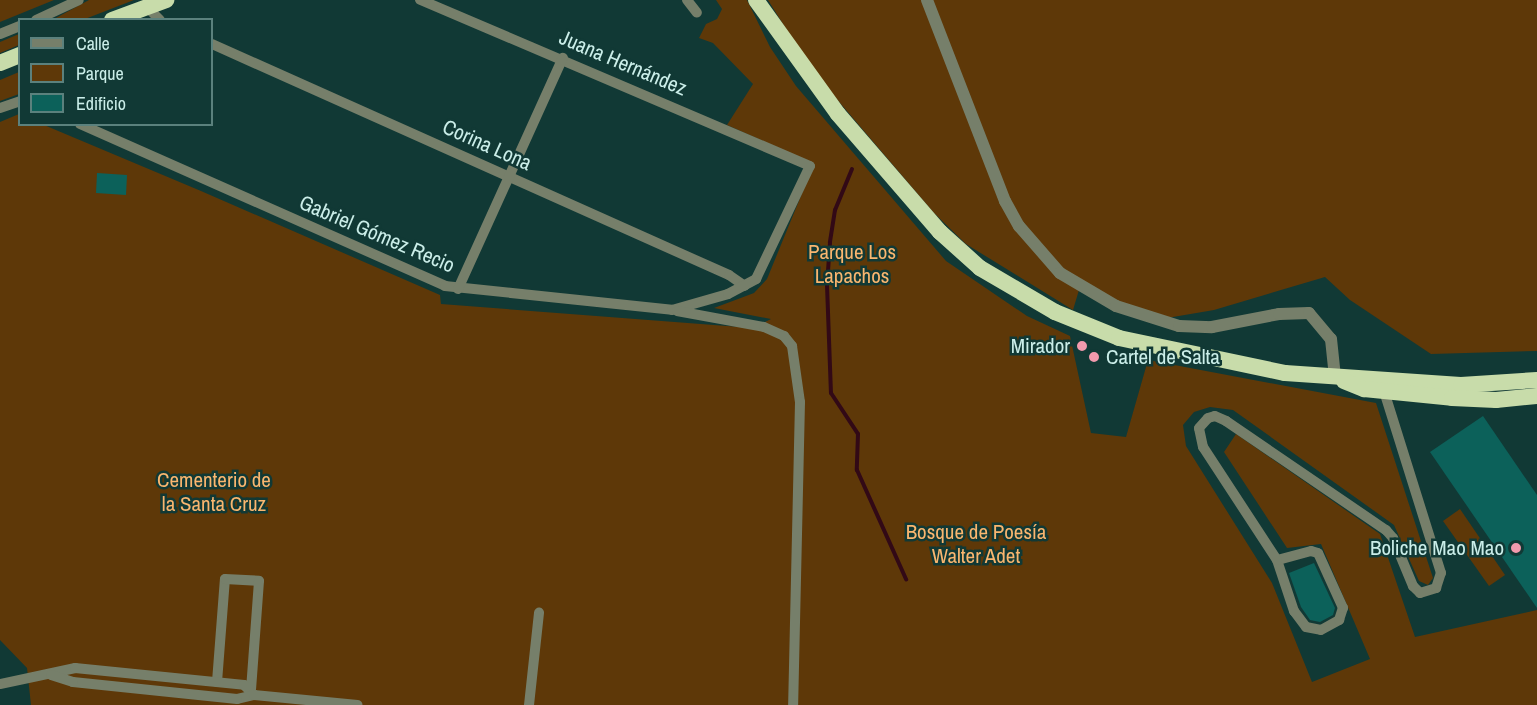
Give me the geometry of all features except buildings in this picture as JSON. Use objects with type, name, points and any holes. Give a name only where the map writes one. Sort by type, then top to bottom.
[{"type":"highway","points":[[117,18],[166,0]]},
{"type":"highway","points":[[756,0],[838,114],[940,232],[980,268],[1022,295],[1119,338],[1274,371],[1461,385],[1537,380]]},
{"type":"highway","points":[[0,63],[18,56]]},
{"type":"highway","points":[[1335,377],[1364,388],[1384,391],[1496,400],[1537,396]]},
{"type":"street","points":[[40,18],[79,0]]},
{"type":"street","name":"Juana Hernández","points":[[420,0],[563,58],[810,166],[761,272],[745,286]]},
{"type":"street","points":[[687,0],[697,13]]},
{"type":"street","points":[[927,0],[1005,201],[1019,226],[1060,273],[1116,306],[1179,326],[1212,327],[1279,314],[1309,313],[1331,339],[1335,377]]},
{"type":"street","points":[[147,7],[158,18]]},
{"type":"street","points":[[0,34],[18,27]]},
{"type":"street","name":"Corina Lona","points":[[213,44],[729,274],[745,286]]},
{"type":"street","points":[[458,289],[512,177],[563,58]]},
{"type":"street","points":[[0,108],[18,102]]},
{"type":"street","name":"Gabriel Gómez Recio","points":[[84,126],[434,283],[458,289],[672,310],[745,286]]},
{"type":"street","points":[[672,310],[764,327],[783,336],[792,346],[800,402],[793,705]]},
{"type":"street","points":[[1277,560],[1311,551],[1318,553],[1343,608],[1339,620],[1321,630],[1306,627],[1294,611],[1277,560],[1203,447],[1199,428],[1208,418],[1215,416],[1226,421],[1386,530],[1397,545],[1413,586],[1420,593],[1436,588],[1441,573],[1384,391]]},
{"type":"street","points":[[217,682],[225,579],[260,581],[252,692]]},
{"type":"street","points":[[529,705],[539,613]]},
{"type":"street","points":[[0,684],[51,675],[75,668],[217,682],[252,692],[358,705]]},
{"type":"street","points":[[51,675],[73,682],[237,699],[252,692]]},
{"type":"green space","points":[[0,0],[54,0],[0,22]]},
{"type":"green space","points":[[89,0],[134,0],[88,18],[56,18]]},
{"type":"green space","points":[[716,0],[747,0],[770,47],[796,86],[946,261],[1027,316],[1070,336],[1091,433],[1126,437],[1148,360],[1376,403],[1433,578],[1428,585],[1419,581],[1394,525],[1233,410],[1210,407],[1194,412],[1183,425],[1186,446],[1272,583],[1312,682],[1370,659],[1321,544],[1287,548],[1224,452],[1236,434],[1380,534],[1415,637],[1537,610],[1537,705],[31,705],[27,668],[0,640],[0,122],[18,114],[18,126],[46,126],[440,295],[441,304],[753,328],[771,319],[714,308],[754,293],[767,279],[814,164],[727,125],[753,84],[713,43],[699,38],[706,24],[717,19],[722,9]]},
{"type":"green space","points":[[768,0],[1537,0],[1537,351],[1431,354],[1350,300],[1325,277],[1214,310],[1167,318],[1079,290],[1073,310],[966,244],[934,213],[811,69]]},
{"type":"green space","points":[[18,34],[18,45],[0,53],[0,42]]},
{"type":"green space","points":[[18,72],[18,94],[0,101],[0,80]]},
{"type":"green space","points":[[1460,509],[1505,575],[1489,586],[1443,521]]},
{"type":"waterway","points":[[852,169],[835,210],[830,243],[827,285],[831,393],[858,434],[857,470],[906,579]]},
{"type":"place","name":"Mirador","points":[[1082,346]]},
{"type":"place","name":"Cartel de Salta","points":[[1094,357]]},
{"type":"place","name":"Boliche Mao Mao","points":[[1516,548]]},
{"type":"park label","name":"Parque Los Lapachos","points":[[852,264]]},
{"type":"park label","name":"Cementerio de la Santa Cruz","points":[[214,492]]},
{"type":"park label","name":"Bosque de Poesía Walter Adet","points":[[976,544]]}]
